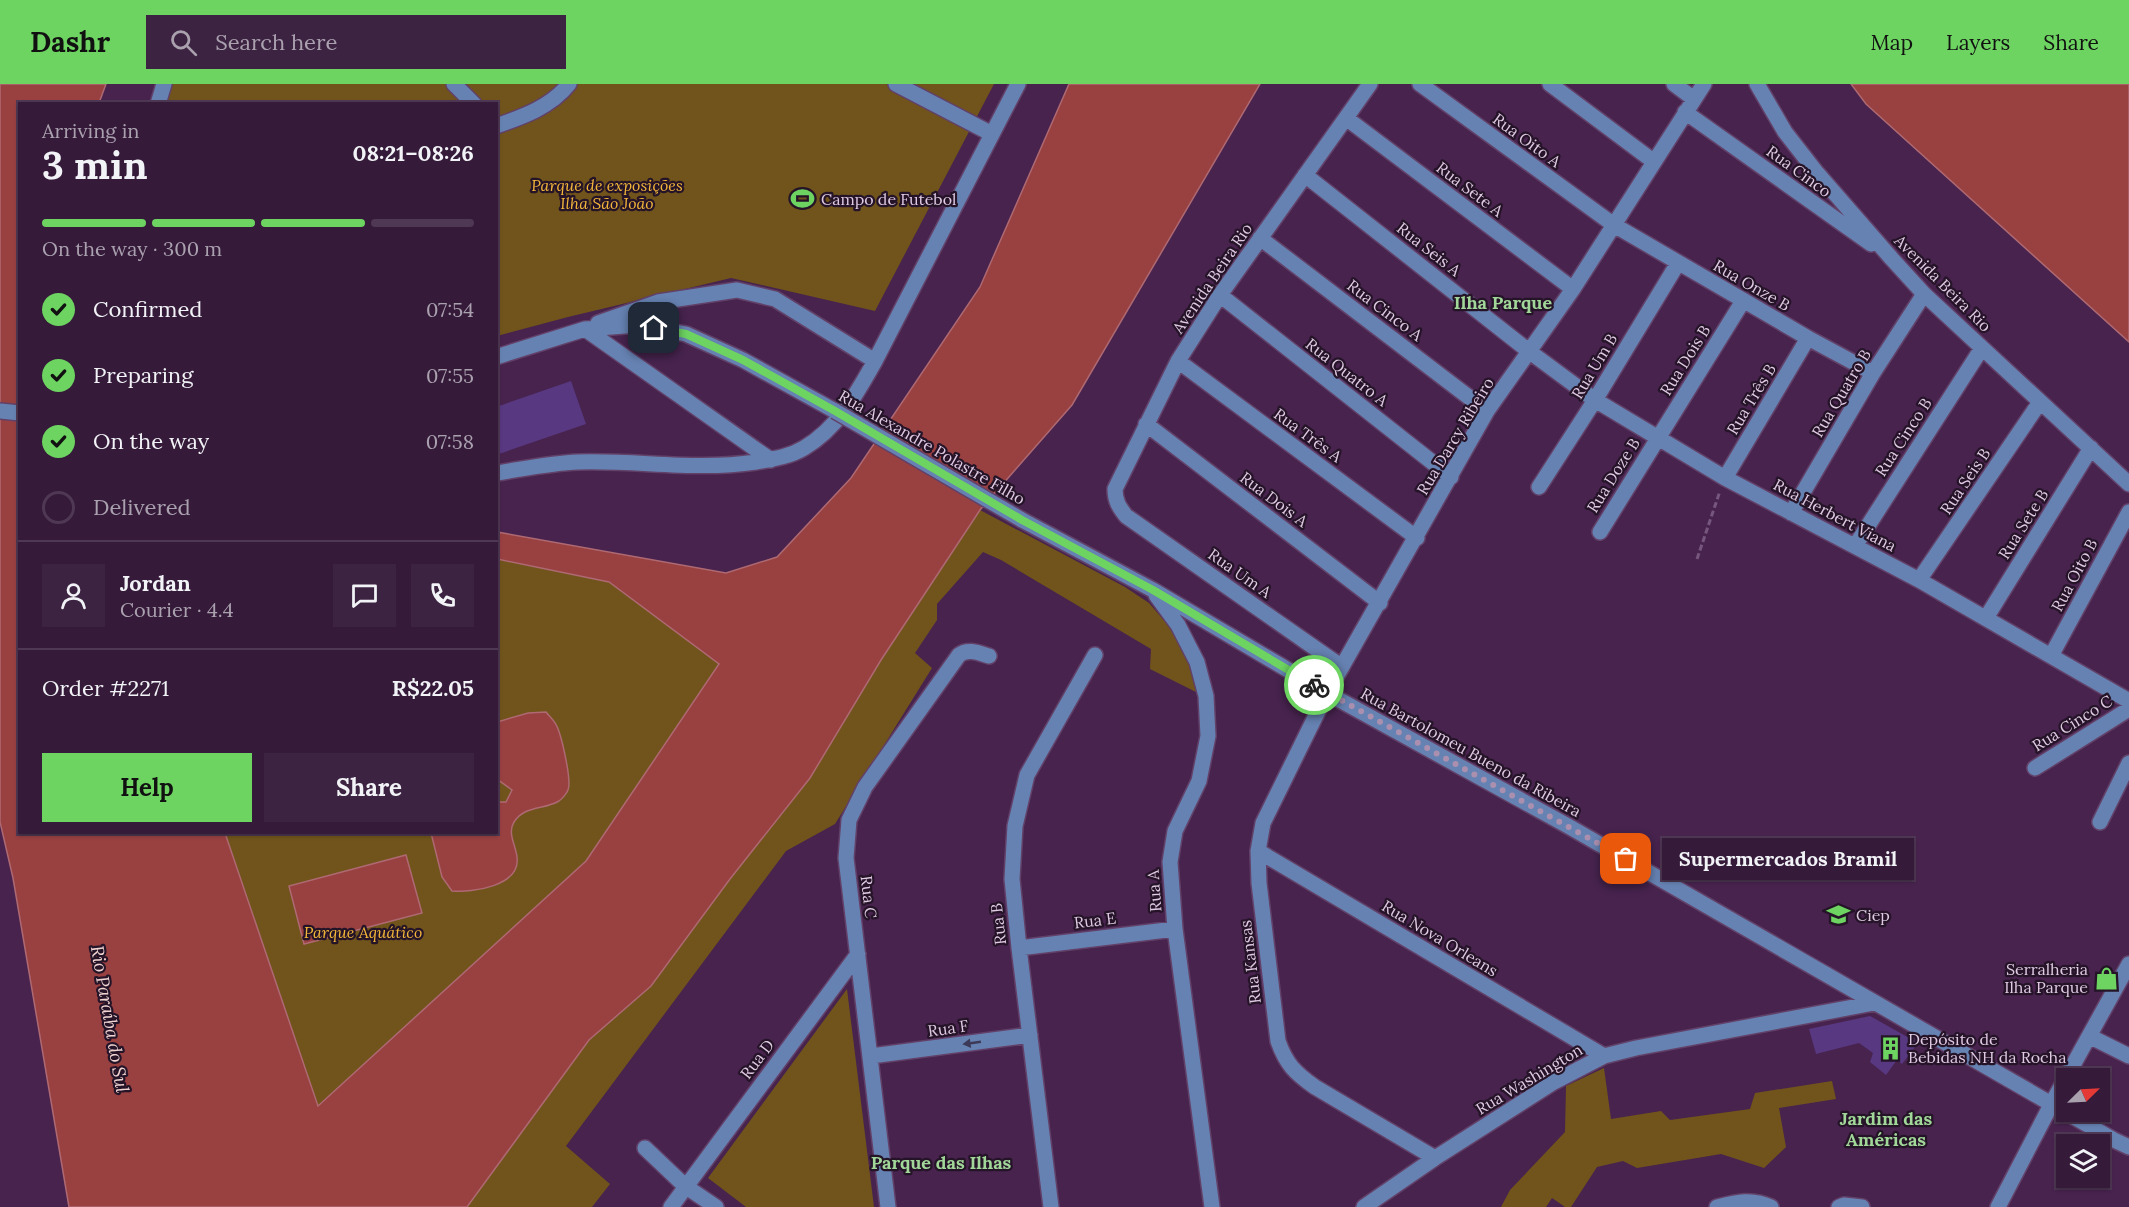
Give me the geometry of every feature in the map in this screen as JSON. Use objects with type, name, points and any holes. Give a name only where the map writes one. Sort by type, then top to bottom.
[{"type":"street","points":[[159,102],[164,84]]},
{"type":"street","points":[[453,84],[472,102]]},
{"type":"street","points":[[498,125],[530,114],[561,93],[568,84]]},
{"type":"street","points":[[896,84],[992,134]]},
{"type":"street","points":[[498,473],[578,462],[738,465],[785,457],[804,448],[827,432],[854,398],[875,361],[1018,84]]},
{"type":"street","name":"Avenida Beira Rio","points":[[1119,507],[1115,499],[1115,489],[1178,362],[1220,295],[1370,84]]},
{"type":"street","name":"Rua Oito A","points":[[1420,84],[1614,225]]},
{"type":"street","points":[[1550,84],[1653,161]]},
{"type":"street","name":"Rua Cinco","points":[[1674,84],[1690,105],[1892,259]]},
{"type":"street","name":"Rua Darcy Ribeiro","points":[[1327,693],[1487,411],[1573,289],[1704,84]]},
{"type":"street","name":"Avenida Beira Rio","points":[[1757,84],[1785,132],[1817,173],[1924,294],[2129,484]]},
{"type":"street","name":"Rua Sete A","points":[[1346,117],[1573,289]]},
{"type":"street","name":"Rua Seis A","points":[[1305,175],[1530,352]]},
{"type":"street","name":"Rua Onze B","points":[[1614,225],[1743,301],[1874,373]]},
{"type":"street","name":"Rua Cinco A","points":[[1260,238],[1487,411]]},
{"type":"street","name":"Rua Um B","points":[[1539,487],[1678,263]]},
{"type":"street","points":[[585,329],[658,302],[737,290],[775,298],[875,361]]},
{"type":"street","name":"Rua Quatro B","points":[[1791,513],[1924,294]]},
{"type":"street","name":"Rua Quatro A","points":[[1220,295],[1451,477]]},
{"type":"street","name":"Rua Dois B","points":[[1658,438],[1743,301]]},
{"type":"street","name":"Rua Alexandre Polastre Filho","points":[[498,356],[585,329],[638,325],[686,334],[743,360],[835,411],[1022,520],[1153,590],[1327,693]]},
{"type":"street","points":[[585,329],[771,460]]},
{"type":"street","name":"Rua Três B","points":[[1725,478],[1808,338]]},
{"type":"street","name":"Rua Cinco B","points":[[1855,546],[1982,348]]},
{"type":"street","name":"Rua Herbert Viana","points":[[1530,352],[1595,400],[1725,478],[1919,580],[2127,698]]},
{"type":"street","name":"Rua Três A","points":[[1178,362],[1417,538]]},
{"type":"street","name":"Rua Seis B","points":[[1919,580],[2040,402]]},
{"type":"street","points":[[0,411],[18,413]]},
{"type":"street","name":"Rua Dois A","points":[[1146,424],[1380,603]]},
{"type":"street","name":"Rua Doze B","points":[[1600,532],[1658,438]]},
{"type":"street","name":"Rua Sete B","points":[[1986,618],[2091,448]]},
{"type":"street","name":"Rua Um A","points":[[1119,507],[1126,516],[1342,667]]},
{"type":"street","name":"Rua Oito B","points":[[2051,656],[2129,513]]},
{"type":"street","name":"Rua A","points":[[1153,590],[1178,625],[1197,662],[1206,696],[1208,736],[1199,781],[1175,831],[1170,862],[1175,929],[1212,1207]]},
{"type":"street","name":"Rua C","points":[[888,1207],[846,858],[849,820],[865,787],[959,655],[970,651],[989,656]]},
{"type":"street","name":"Rua B","points":[[1051,1207],[1012,879],[1015,826],[1027,775],[1095,655]]},
{"type":"street","name":"Rua Kansas","points":[[1327,693],[1263,823],[1258,851],[1259,883],[1278,1041],[1284,1059],[1296,1074],[1435,1158]]},
{"type":"street","name":"Rua Bartolomeu Bueno da Ribeira","points":[[1327,693],[1568,825],[1874,1003],[2129,1147]]},
{"type":"street","name":"Rua Cinco C","points":[[2035,768],[2127,698]]},
{"type":"street","points":[[2100,822],[2129,763]]},
{"type":"street","name":"Rua Nova Orleans","points":[[1258,851],[1605,1056]]},
{"type":"street","name":"Rua E","points":[[1019,948],[1175,929]]},
{"type":"street","name":"Rua D","points":[[671,1207],[685,1185],[858,954]]},
{"type":"street","points":[[1998,1207],[2052,1103],[2127,971]]},
{"type":"street","name":"Rua Washington","points":[[1364,1207],[1435,1158],[1554,1082],[1605,1056],[1636,1048],[1874,1003]]},
{"type":"street","name":"Rua F","points":[[871,1056],[1030,1035]]},
{"type":"street","points":[[2089,1036],[2129,1056]]},
{"type":"street","points":[[645,1148],[685,1185],[716,1207]]},
{"type":"street","points":[[1717,1207],[1742,1201],[1760,1202],[1771,1207]]},
{"type":"street","points":[[1839,1207],[1844,1205],[1862,1207]]},
{"type":"path","points":[[1697,559],[1725,478]]},
{"type":"green space","name":"Parque de exposições Ilha São João","points":[[159,84],[994,84],[875,311],[731,278],[498,336],[498,102],[154,102]]},
{"type":"green space","points":[[980,510],[1125,587],[1149,603],[1168,625],[1188,659],[1196,692],[1150,669],[1151,649],[1001,560],[983,552],[937,604],[937,620],[915,653],[932,668],[835,824],[786,851],[566,1146],[610,1184],[592,1207],[467,1207],[589,1040],[651,986],[730,879],[810,778],[881,660]]},
{"type":"green space","name":"Parque Aquático","points":[[498,559],[609,582],[720,664],[586,861],[317,1107],[225,834],[498,834]]},
{"type":"green space","points":[[847,989],[874,1207],[746,1207],[708,1178]]},
{"type":"green space","points":[[1604,1068],[1611,1119],[1661,1111],[1670,1120],[1750,1109],[1755,1093],[1832,1081],[1836,1099],[1779,1108],[1786,1147],[1764,1168],[1721,1154],[1637,1168],[1623,1161],[1597,1167],[1571,1207],[1565,1207],[1552,1198],[1546,1207],[1501,1207],[1510,1190],[1565,1132],[1566,1086]]},
{"type":"water","name":"Rio Paraíba do Sul","points":[[0,84],[106,84],[99,102],[18,102],[18,834],[225,834],[318,1106],[586,861],[719,664],[609,582],[498,559],[498,532],[726,573],[777,557],[851,478],[980,287],[1069,84],[1260,84],[1072,405],[980,510],[881,660],[810,778],[730,879],[651,986],[589,1040],[467,1207],[69,1207],[13,878],[0,822]]},
{"type":"water","points":[[1851,84],[2129,84],[2129,342],[1866,104]]},
{"type":"water","points":[[546,712],[557,728],[567,767],[569,785],[567,791],[559,801],[529,810],[514,822],[511,831],[517,857],[516,867],[511,875],[494,886],[471,891],[452,891],[442,877],[431,834],[498,834],[498,802],[506,802],[512,790],[498,780],[498,722],[528,713]]},
{"type":"water","points":[[406,855],[422,913],[304,944],[289,886]]},
{"type":"building","points":[[571,381],[586,424],[498,454],[498,406]]},
{"type":"building","name":"Depósito de Bebidas NH da Rocha","points":[[1870,1016],[1918,1043],[1902,1064],[1897,1060],[1886,1075],[1870,1062],[1873,1053],[1859,1043],[1816,1054],[1809,1029]]},
{"type":"way so far","points":[[1314,685],[1626,859]]},
{"type":"place","name":"Campo de Futebol","points":[[803,199]]},
{"type":"place","name":"Supermercados Bramil","points":[[1626,859]]},
{"type":"place","name":"Ciep","points":[[1838,915]]},
{"type":"place","name":"Serralheria Ilha Parque","points":[[2106,978]]},
{"type":"place","name":"Depósito de Bebidas NH da Rocha","points":[[1890,1048]]},
{"type":"district","name":"Ilha Parque","points":[[1503,302]]},
{"type":"district","name":"Jardim das Américas","points":[[1886,1128]]},
{"type":"district","name":"Parque das Ilhas","points":[[941,1162]]},
{"type":"route","points":[[654,328],[686,334],[743,360],[1022,520],[1153,590],[1314,685]]}]
